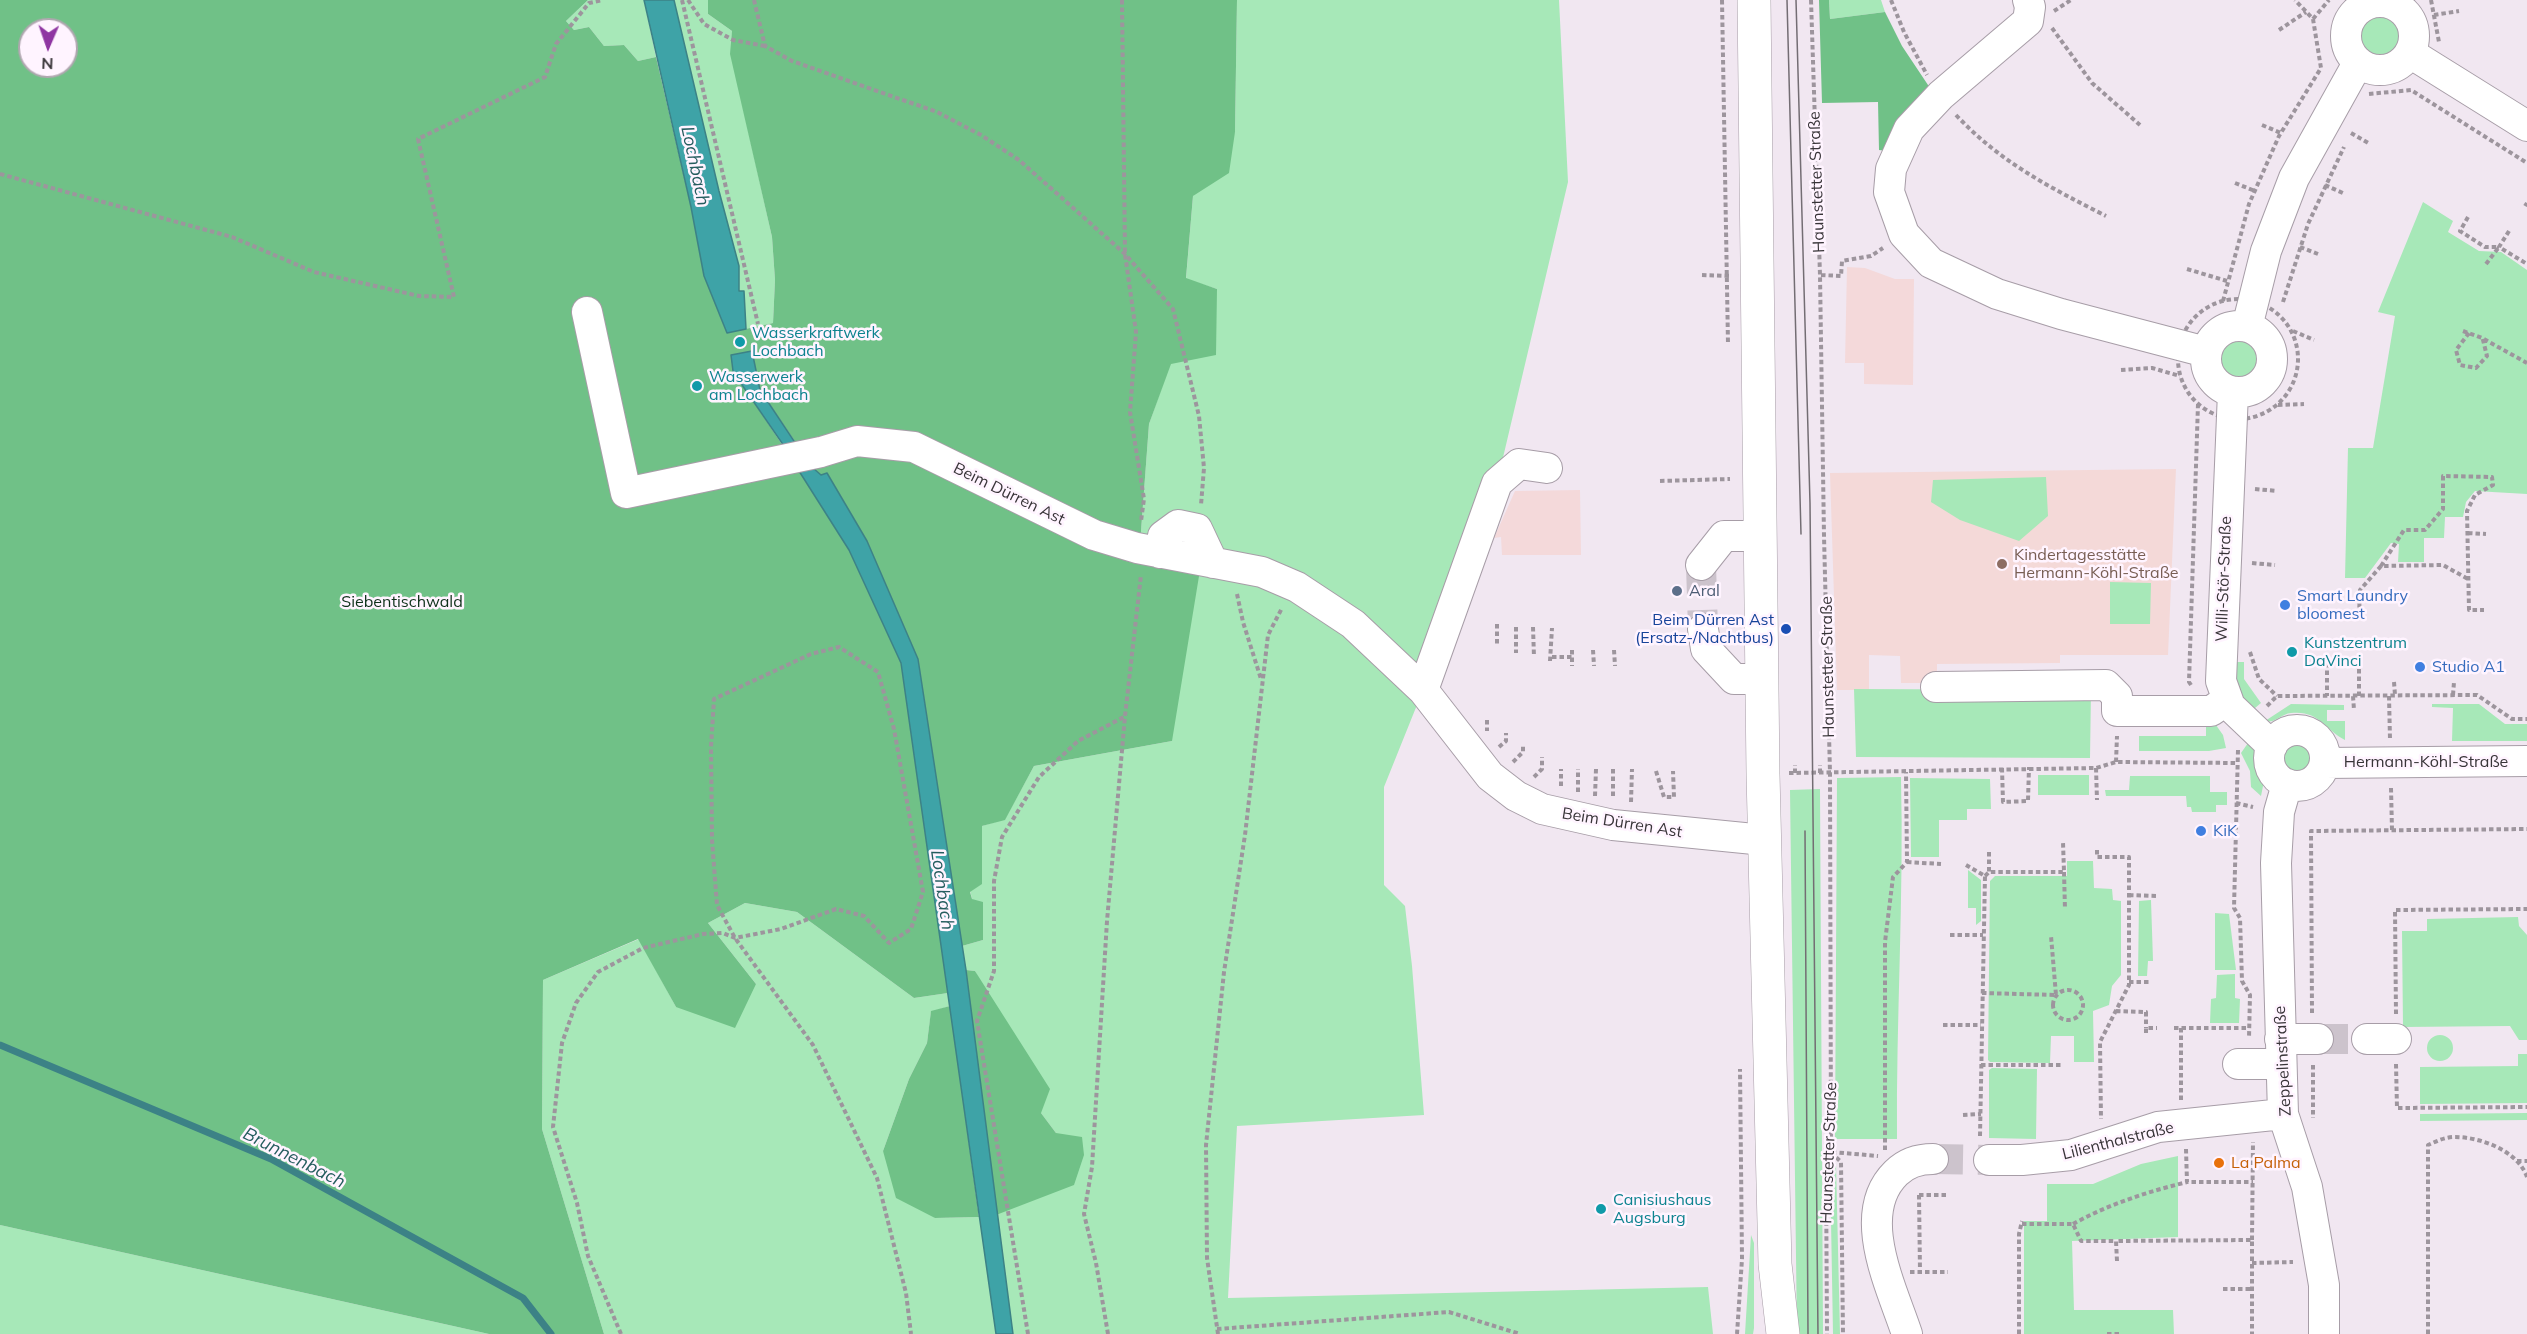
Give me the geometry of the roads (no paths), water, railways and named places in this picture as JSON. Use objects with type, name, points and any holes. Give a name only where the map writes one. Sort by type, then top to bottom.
[{"type":"main road","points":[[1754,0],[1764,840],[1775,1264],[1783,1334]]},
{"type":"main road","points":[[1764,1334],[1775,1264]]},
{"type":"street","points":[[2028,0],[2030,7],[2028,21],[1941,95],[1909,129],[1891,169],[1889,192],[1904,234],[1931,263],[1997,294],[2061,314],[2193,348],[2210,342],[2226,328],[2260,314]]},
{"type":"street","points":[[2326,10],[2360,7],[2379,1],[2397,3],[2412,22],[2415,33],[2410,53],[2402,63],[2392,68],[2368,69],[2349,77]]},
{"type":"street","points":[[2193,348],[2214,382],[2232,405],[2244,392],[2255,389],[2270,372],[2273,361],[2271,349],[2266,339],[2258,331],[2266,251],[2294,178],[2349,77],[2346,34],[2326,10]]},
{"type":"street","points":[[2410,53],[2527,126]]},
{"type":"street","name":"Beim Dürren Ast","points":[[586,312],[626,493],[821,452],[857,441],[914,447],[1094,536],[1149,551],[1262,572],[1297,587],[1353,624],[1423,690],[1490,776],[1516,796],[1542,809],[1613,825],[1764,840]]},
{"type":"street","name":"Willi-Stör-Straße","points":[[2232,405],[2219,705],[2230,706],[2272,746]]},
{"type":"street","points":[[1423,690],[1497,483],[1519,464],[1547,468]]},
{"type":"street","points":[[1149,551],[1163,536],[1178,525],[1197,529],[1222,565]]},
{"type":"street","points":[[1701,565],[1724,536],[1760,536]]},
{"type":"street","points":[[1702,629],[1706,649],[1734,679],[1761,679]]},
{"type":"street","points":[[1936,687],[2106,685],[2116,696],[2117,711],[2219,705]]},
{"type":"street","name":"Hermann-Köhl-Straße","points":[[2272,746],[2276,739],[2290,731],[2306,731],[2313,734],[2323,747],[2325,763],[2322,771],[2311,782],[2303,785],[2287,784]]},
{"type":"street","points":[[2272,746],[2271,768],[2287,784]]},
{"type":"street","name":"Hermann-Köhl-Straße","points":[[2325,763],[2527,761]]},
{"type":"street","name":"Zeppelinstraße","points":[[2287,784],[2279,812],[2276,863],[2283,1114],[2307,1187],[2324,1285],[2324,1334]]},
{"type":"street","points":[[2243,1064],[2315,1039]]},
{"type":"street","name":"Lilienthalstraße","points":[[1985,1151],[2022,1160],[2071,1155],[2158,1127],[2283,1114]]},
{"type":"street","points":[[1907,1334],[1886,1272],[1878,1237],[1877,1211],[1880,1195],[1886,1183],[1900,1169],[1920,1159],[1933,1159]]},
{"type":"water","name":"Lochbach","points":[[644,0],[674,0],[739,266],[739,291],[744,291],[746,329],[727,333],[704,276],[691,207]]},
{"type":"water","points":[[752,351],[760,390],[796,444],[784,446],[733,371],[731,355]]},
{"type":"water","name":"Lochbach","points":[[813,468],[821,475],[827,473],[867,541],[918,659],[966,970],[1013,1334],[996,1334],[901,663],[849,550],[799,471]]},
{"type":"waterway","name":"Brunnenbach","points":[[0,1045],[271,1159],[523,1298],[551,1334]]},
{"type":"tunnel","points":[[1701,565],[1703,629]]},
{"type":"tunnel","points":[[2318,1039],[2367,1039]]},
{"type":"tunnel","points":[[1933,1159],[1989,1160]]},
{"type":"tram line","points":[[1787,0],[1801,534]]},
{"type":"tram line","points":[[1796,0],[1810,503],[1818,1334]]},
{"type":"tram line","points":[[1805,831],[1808,1334]]},
{"type":"place","name":"Wasserkraftwerk Lochbach","points":[[740,342]]},
{"type":"place","name":"Wasserwerk am Lochbach","points":[[697,386]]},
{"type":"place","name":"Kindertagesstätte Hermann-Köhl-Straße","points":[[2002,564]]},
{"type":"place","name":"Aral","points":[[1677,591]]},
{"type":"place","name":"Smart Laundry bloomest","points":[[2285,605]]},
{"type":"place","name":"Beim Dürren Ast (Ersatz-/Nachtbus)","points":[[1786,629]]},
{"type":"place","name":"Kunstzentrum DaVinci","points":[[2292,652]]},
{"type":"place","name":"Studio A1","points":[[2420,667]]},
{"type":"place","name":"KiK","points":[[2201,831]]},
{"type":"place","name":"La Palma","points":[[2219,1163]]},
{"type":"place","name":"Canisiushaus Augsburg","points":[[1601,1209]]},
{"type":"park label","name":"Siebentischwald","points":[[402,602]]}]
